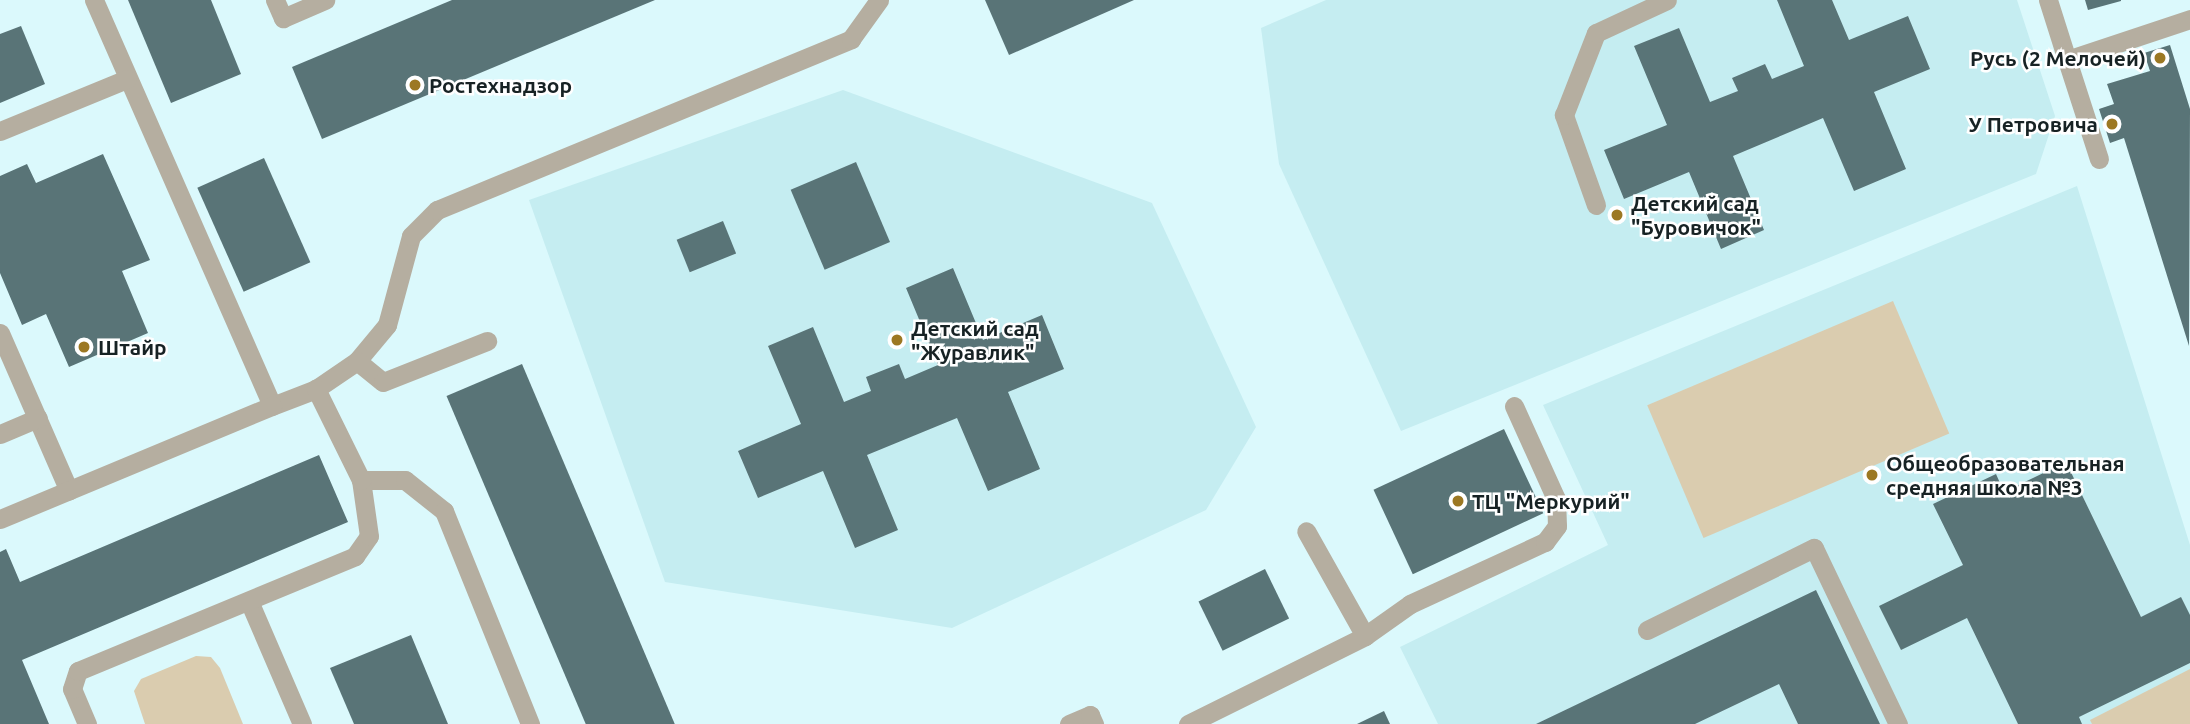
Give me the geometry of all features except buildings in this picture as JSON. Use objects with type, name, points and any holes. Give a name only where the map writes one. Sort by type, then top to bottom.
[{"type":"lane","points":[[94,0],[272,406]]},
{"type":"lane","points":[[275,0],[283,18],[325,0]]},
{"type":"lane","points":[[0,519],[316,389],[357,361],[387,325],[411,236],[436,210],[851,39],[879,0]]},
{"type":"lane","points":[[1596,205],[1564,115],[1596,33],[1667,0]]},
{"type":"lane","points":[[2048,0],[2099,159]]},
{"type":"lane","points":[[2067,60],[2190,19]]},
{"type":"lane","points":[[0,131],[127,79]]},
{"type":"lane","points":[[0,333],[5,358],[38,418],[69,491]]},
{"type":"lane","points":[[357,361],[383,382],[487,341]]},
{"type":"lane","points":[[87,724],[72,688],[78,671],[355,556],[369,536],[360,480],[316,389]]},
{"type":"lane","points":[[1188,724],[1365,636],[1410,604],[1545,542],[1557,526],[1556,499],[1514,406]]},
{"type":"lane","points":[[0,434],[38,418]]},
{"type":"lane","points":[[360,480],[405,480],[444,510],[530,724]]},
{"type":"lane","points":[[1306,531],[1365,636]]},
{"type":"lane","points":[[1647,630],[1814,548],[1898,724]]},
{"type":"lane","points":[[249,601],[302,724]]},
{"type":"lane","points":[[1069,724],[1090,715],[1094,724]]},
{"type":"shaded area","name":"Детский сад \"Буровичок\"","points":[[1326,0],[2017,0],[2055,116],[2036,174],[1401,431],[1279,164],[1261,28]]},
{"type":"shaded area","name":"Детский сад \"Журавлик\"","points":[[843,90],[1152,203],[1256,427],[1206,510],[952,628],[665,582],[529,200]]},
{"type":"shaded area","name":"Общеобразовательная средняя школа №3","points":[[2077,186],[2190,545],[2190,724],[1438,724],[1400,647],[1608,545],[1543,405]]},
{"type":"shaded area","points":[[1893,301],[1949,434],[1703,538],[1647,405]]},
{"type":"shaded area","points":[[196,656],[211,657],[220,668],[243,724],[145,724],[134,691],[141,679]]},
{"type":"shaded area","points":[[2190,669],[2190,724],[2092,724],[2090,720]]},
{"type":"place","name":"Русь (2 Мелочей)","points":[[2160,58]]},
{"type":"place","name":"Ростехнадзор","points":[[415,85]]},
{"type":"place","name":"У Петровича","points":[[2112,124]]},
{"type":"place","name":"Детский сад \"Буровичок\"","points":[[1617,215]]},
{"type":"place","name":"Детский сад \"Журавлик\"","points":[[897,340]]},
{"type":"place","name":"Штайр","points":[[84,347]]},
{"type":"place","name":"Общеобразовательная средняя школа №3","points":[[1872,475]]},
{"type":"place","name":"ТЦ \"Меркурий\"","points":[[1458,501]]}]
